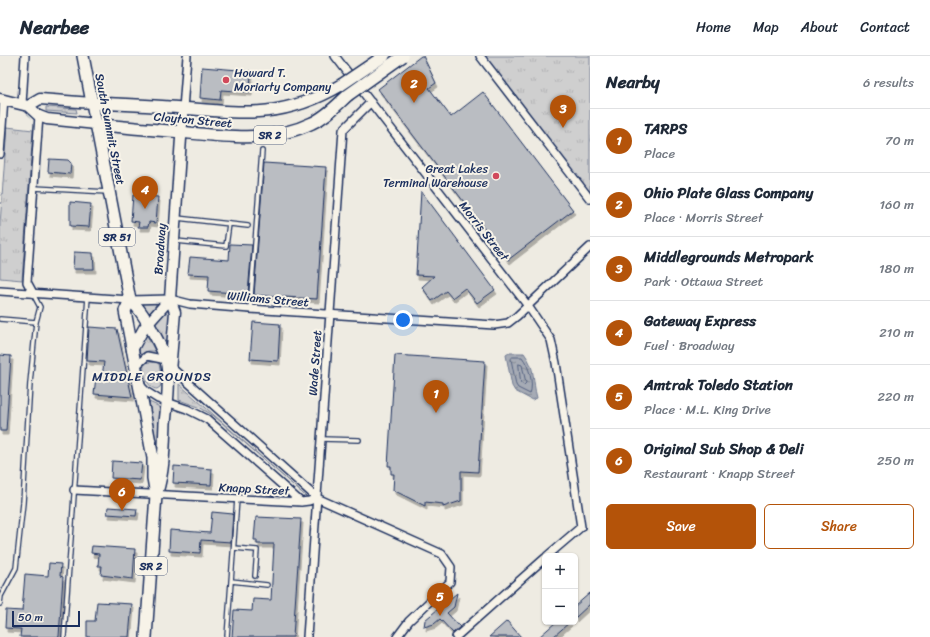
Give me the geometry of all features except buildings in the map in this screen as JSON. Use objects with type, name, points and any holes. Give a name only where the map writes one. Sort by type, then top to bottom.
[{"type":"main road","name":"South Summit Street","points":[[83,56],[130,300],[125,310],[132,350]]},
{"type":"main road","name":"Clayton Street","points":[[92,103],[233,113],[276,110],[308,102],[341,86],[384,56]]},
{"type":"main road","name":"Clayton Street","points":[[96,124],[246,138],[286,132],[312,123],[324,116],[348,95],[403,56]]},
{"type":"main road","name":"South Summit Street","points":[[130,300],[136,305],[157,340],[168,365],[167,399]]},
{"type":"main road","name":"SR 2","points":[[132,350],[153,458],[153,478],[156,495],[147,637]]},
{"type":"main road","name":"SR 2","points":[[156,495],[162,478],[167,399]]},
{"type":"street","points":[[25,56],[25,105]]},
{"type":"street","name":"Broadway","points":[[168,365],[175,312],[170,300],[187,56]]},
{"type":"street","name":"Morris Street","points":[[335,56],[528,306],[551,340],[554,351],[581,527],[551,553]]},
{"type":"street","points":[[480,56],[590,199]]},
{"type":"street","points":[[0,154],[2,99],[25,105],[39,116],[27,282],[33,293]]},
{"type":"street","name":"Clayton Street","points":[[25,105],[40,99],[92,103]]},
{"type":"street","name":"Wade Street","points":[[307,637],[343,130],[371,102]]},
{"type":"street","name":"Clayton Street","points":[[39,116],[48,119],[96,124]]},
{"type":"street","name":"Williams Street","points":[[0,291],[130,300],[170,300],[190,304],[250,309],[494,325],[508,323],[590,247]]},
{"type":"street","points":[[132,350],[147,324],[170,300]]},
{"type":"street","points":[[136,366],[147,356],[157,357],[168,365],[317,498],[438,550],[446,558],[451,567],[450,582],[409,621],[397,637]]},
{"type":"street","points":[[139,384],[147,392],[167,399],[206,418],[301,502]]},
{"type":"street","name":"Knapp Street","points":[[74,490],[301,502],[317,498]]},
{"type":"street","points":[[456,637],[542,561]]},
{"type":"lane","points":[[250,309],[262,151]]},
{"type":"lane","points":[[34,188],[109,192]]},
{"type":"lane","points":[[176,218],[248,226]]},
{"type":"lane","points":[[174,241],[226,246],[229,224]]},
{"type":"lane","points":[[0,604],[2,596],[16,568],[23,503],[25,445],[36,322],[40,307],[33,293]]},
{"type":"lane","points":[[64,637],[88,297]]},
{"type":"lane","points":[[0,319],[36,322]]},
{"type":"lane","points":[[321,439],[359,440]]},
{"type":"lane","points":[[227,637],[237,499]]},
{"type":"lane","points":[[234,548],[256,550],[255,576]]},
{"type":"lane","points":[[231,581],[266,585]]},
{"type":"green space","points":[[480,56],[590,56],[590,200]]},
{"type":"green space","points":[[46,107],[76,109],[77,113],[46,111]]},
{"type":"green space","points":[[7,127],[33,130],[22,280],[0,278],[0,224]]},
{"type":"green space","points":[[142,303],[155,303],[156,305],[148,315]]},
{"type":"green space","points":[[168,305],[171,306],[168,347],[155,324]]},
{"type":"green space","points":[[146,334],[155,351],[148,351],[139,355],[139,349]]},
{"type":"green space","points":[[148,362],[156,362],[159,364],[162,381],[160,387],[157,389],[148,384],[146,380],[144,365]]},
{"type":"green space","points":[[179,384],[310,500],[214,416],[199,407],[179,400]]},
{"type":"green space","points":[[149,402],[158,406],[160,410],[158,441],[156,442]]},
{"type":"water","points":[[509,353],[524,353],[528,359],[532,370],[537,398],[532,400],[515,391],[512,386],[506,355]]},
{"type":"place","name":"Howard T. Moriarty Company","points":[[226,80]]},
{"type":"place","name":"Ohio Plate Glass Company","points":[[414,103]]},
{"type":"place","name":"Middlegrounds Metropark","points":[[563,128]]},
{"type":"place","name":"Great Lakes Terminal Warehouse","points":[[496,176]]},
{"type":"place","name":"Gateway Express","points":[[145,209]]},
{"type":"place","name":"TARPS","points":[[436,413]]},
{"type":"place","name":"Original Sub Shop & Deli","points":[[122,511]]},
{"type":"place","name":"Amtrak Toledo Station","points":[[440,616]]},
{"type":"district","name":"MIDDLE GROUNDS","points":[[152,376]]}]
